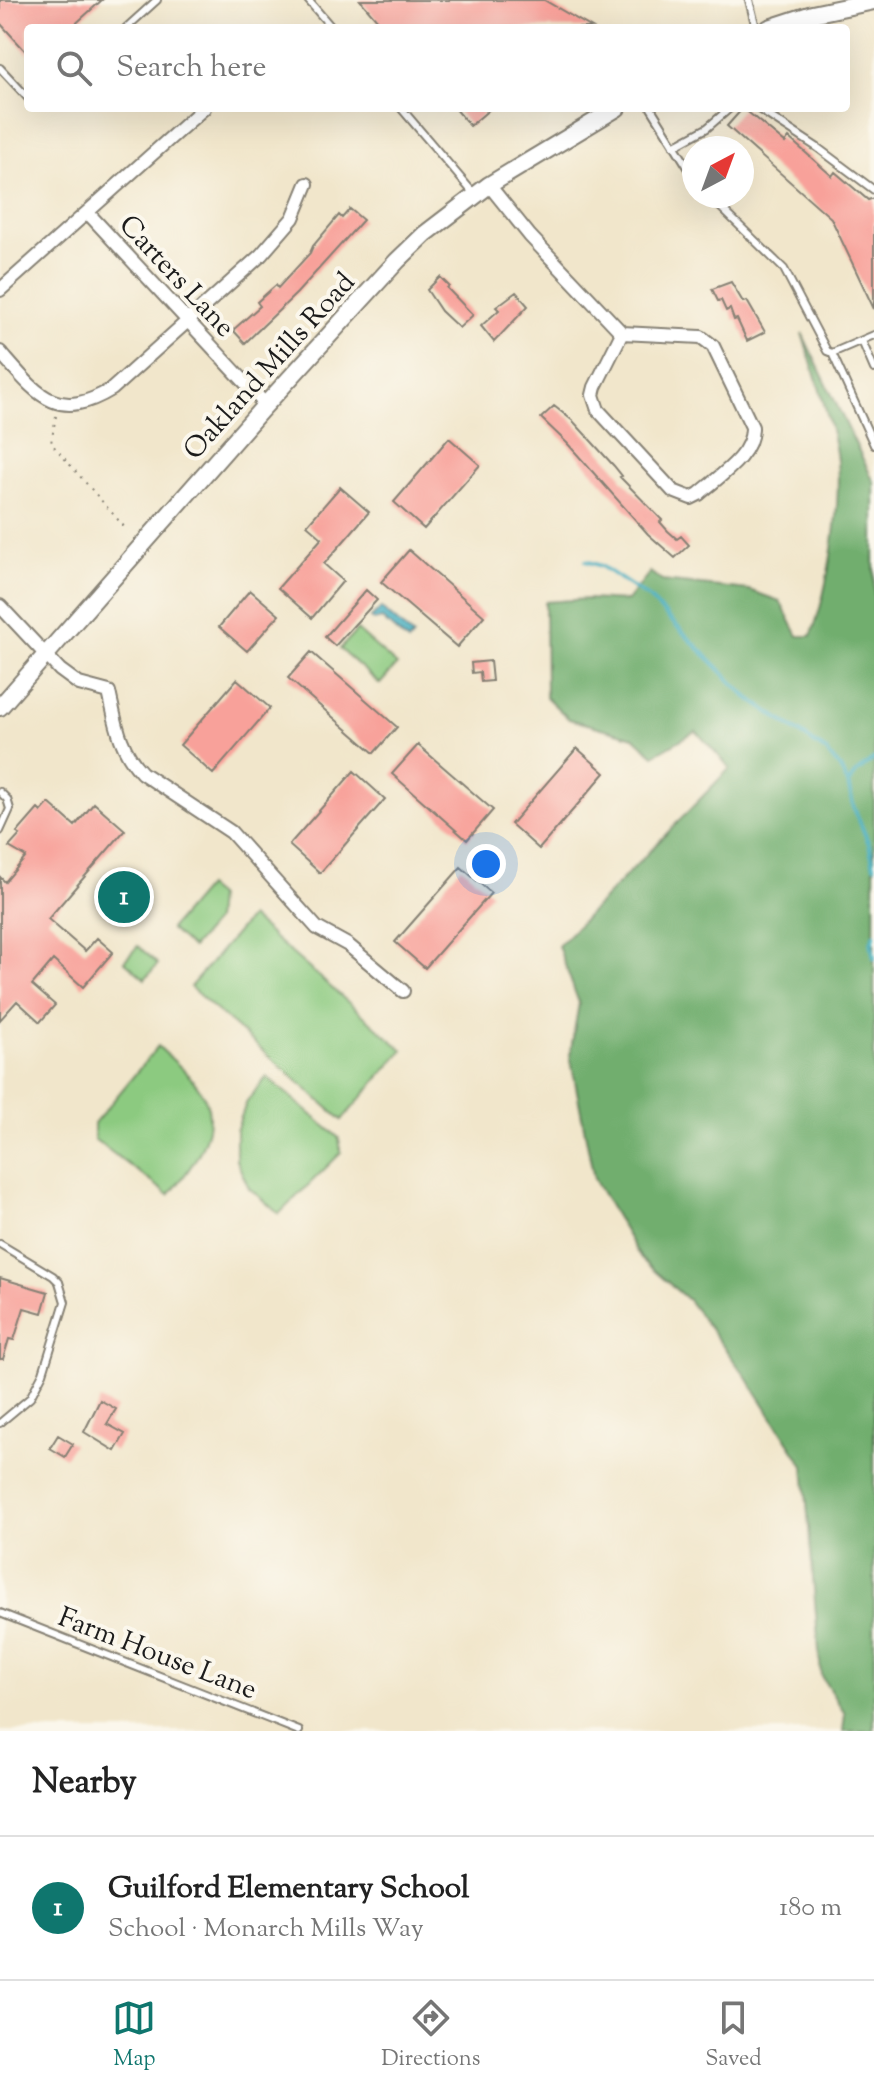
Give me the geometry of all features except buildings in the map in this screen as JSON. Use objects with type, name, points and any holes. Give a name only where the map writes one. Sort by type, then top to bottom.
[{"type":"street","points":[[781,24],[874,1]]},
{"type":"street","points":[[0,290],[200,112]]},
{"type":"street","name":"Oakland Mills Road","points":[[0,707],[397,261],[425,234],[482,190],[610,112]]},
{"type":"street","points":[[0,352],[27,383],[44,397],[59,403],[85,403],[112,389],[281,234],[302,201],[307,184]]},
{"type":"street","points":[[482,190],[622,333],[691,336],[708,340],[752,427],[750,446],[691,498],[673,491],[598,410],[593,395],[595,387],[622,333]]},
{"type":"street","name":"Carters Lane","points":[[88,213],[266,405]]},
{"type":"street","points":[[0,606],[60,670],[79,684],[109,692],[120,743],[142,773],[231,832],[317,928],[348,945],[403,991]]},
{"type":"lane","points":[[130,24],[157,0]]},
{"type":"lane","points":[[308,0],[329,24]]},
{"type":"lane","points":[[749,0],[755,24]]},
{"type":"lane","points":[[0,68],[24,94]]},
{"type":"lane","points":[[405,112],[482,190]]},
{"type":"lane","points":[[653,112],[682,158]]},
{"type":"lane","points":[[674,146],[707,128],[725,112]]},
{"type":"lane","points":[[763,112],[874,190]]},
{"type":"lane","points":[[721,208],[784,269],[822,344],[832,353],[874,445]]},
{"type":"lane","points":[[832,353],[874,335]]},
{"type":"lane","points":[[862,341],[874,369]]},
{"type":"lane","points":[[0,792],[7,799],[10,809],[0,831]]},
{"type":"lane","points":[[0,1244],[53,1276],[59,1282],[65,1302],[37,1386],[21,1407],[0,1423]]},
{"type":"lane","name":"Farm House Lane","points":[[0,1613],[299,1731]]},
{"type":"path","points":[[59,403],[51,443],[127,530]]},
{"type":"green space","points":[[802,333],[874,482],[874,1731],[843,1731],[845,1714],[821,1676],[804,1466],[747,1378],[688,1300],[641,1259],[594,1179],[570,1055],[579,1003],[558,946],[730,768],[696,731],[654,755],[634,737],[569,719],[546,697],[545,602],[588,599],[627,601],[650,572],[662,581],[749,590],[780,601],[798,636],[811,636],[832,546],[838,473],[830,424]]},
{"type":"green space","points":[[357,630],[397,665],[380,684],[340,649]]},
{"type":"green space","points":[[206,887],[217,896],[215,921],[192,948],[170,929]]},
{"type":"green space","points":[[250,917],[403,1050],[342,1120],[190,987]]},
{"type":"green space","points":[[138,946],[158,964],[145,979],[124,961]]},
{"type":"green space","points":[[158,1046],[196,1084],[209,1112],[209,1125],[200,1151],[169,1195],[94,1139],[94,1124]]},
{"type":"green space","points":[[267,1077],[339,1138],[341,1153],[279,1214],[249,1188],[236,1160],[236,1131],[247,1101]]},
{"type":"water","points":[[381,608],[413,636],[408,642],[382,619],[374,621],[371,618]]},
{"type":"waterway","points":[[586,561],[601,566],[649,598],[747,697],[826,751],[848,784],[874,866]]},
{"type":"waterway","points":[[848,784],[874,759]]},
{"type":"waterway","points":[[874,935],[871,943],[874,958]]},
{"type":"place","name":"Guilford Elementary School","points":[[124,897]]}]
